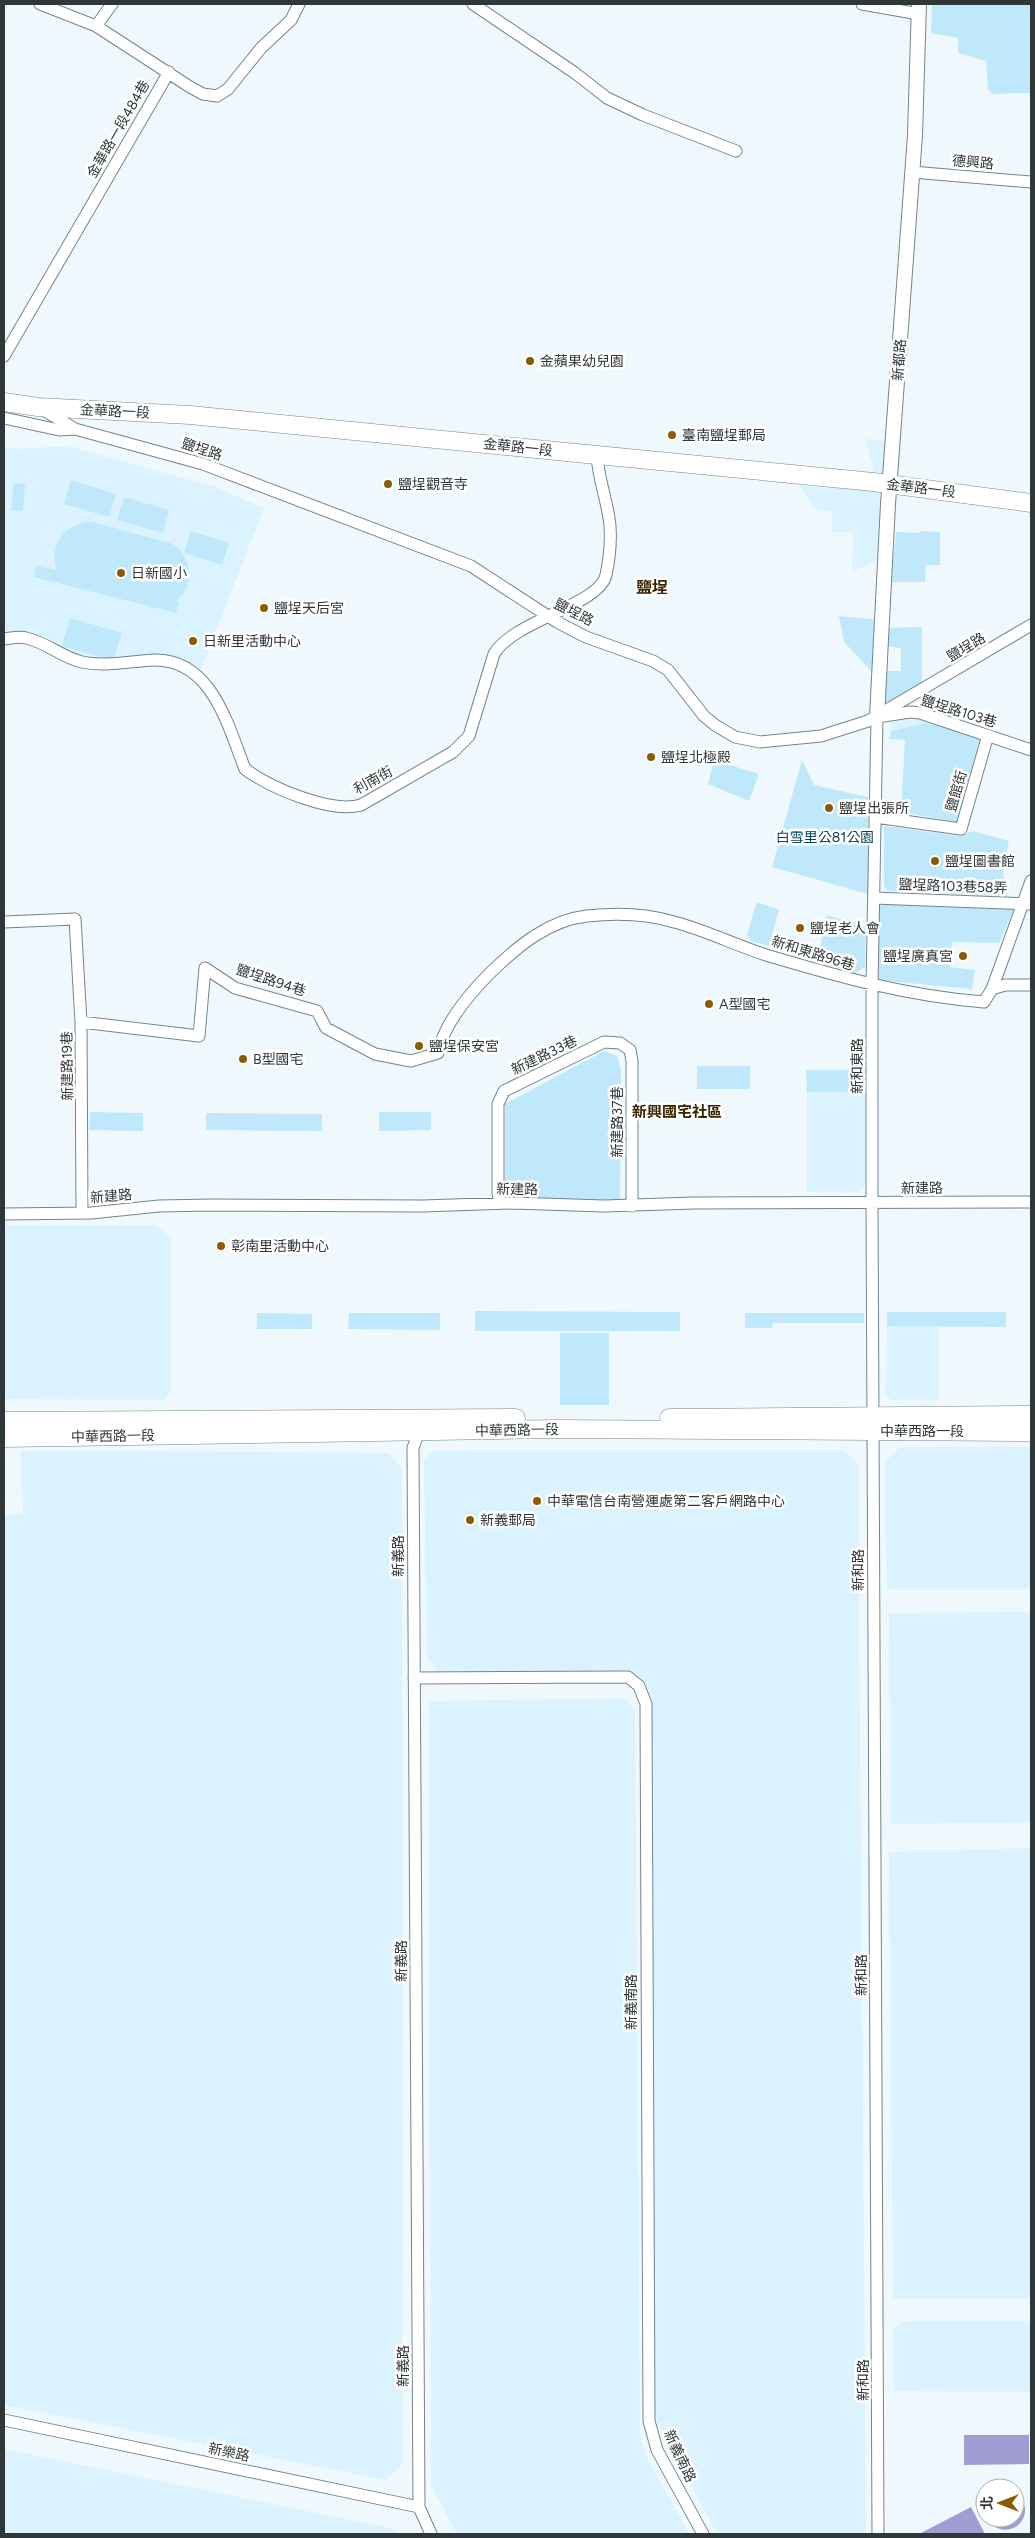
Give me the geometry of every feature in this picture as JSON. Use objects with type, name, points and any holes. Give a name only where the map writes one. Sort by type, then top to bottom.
[{"type":"main road","name":"金華路一段","points":[[4,402],[38,407],[190,415],[597,455],[890,484],[1031,503]]},
{"type":"main road","name":"中華西路一段","points":[[4,1421],[422,1425],[873,1423],[1031,1415]]},
{"type":"main road","name":"中華西路一段","points":[[873,1423],[1031,1432]]},
{"type":"main road","name":"中華西路一段","points":[[4,1438],[422,1425]]},
{"type":"street","points":[[40,4],[96,26],[203,94],[217,96],[228,89],[261,48],[291,20],[299,4]]},
{"type":"street","points":[[96,26],[112,4]]},
{"type":"street","points":[[473,4],[575,73],[607,98],[643,115],[736,151]]},
{"type":"street","points":[[862,4],[919,9]]},
{"type":"street","name":"新都路","points":[[877,717],[890,484],[912,172],[919,9]]},
{"type":"street","name":"金華路一段484巷","points":[[4,356],[169,72]]},
{"type":"street","name":"德興路","points":[[912,172],[1031,182]]},
{"type":"street","name":"鹽埕路","points":[[38,407],[75,429],[203,464],[471,566],[548,616],[586,637],[654,661],[668,670],[704,716],[735,737],[760,742],[800,739],[821,736],[877,717],[1031,625]]},
{"type":"street","name":"鹽埕路","points":[[4,418],[58,430],[75,429]]},
{"type":"street","name":"利南街","points":[[4,639],[26,637],[82,662],[109,663],[157,660],[174,663],[200,677],[218,702],[245,769],[253,775],[308,800],[346,808],[361,805],[452,752],[470,736],[494,654],[500,642],[548,616],[563,611],[603,583],[606,575],[610,526],[598,471],[597,455]]},
{"type":"street","name":"鹽埕路103巷","points":[[877,717],[910,712],[1031,750]]},
{"type":"street","name":"新和東路","points":[[873,1423],[872,986],[877,717]]},
{"type":"street","name":"鹽館街","points":[[875,817],[961,829],[988,735]]},
{"type":"street","points":[[992,989],[1028,904],[1031,881]]},
{"type":"street","name":"鹽埕路103巷58弄","points":[[874,898],[1028,904]]},
{"type":"street","name":"新和東路96巷","points":[[411,1061],[438,1053],[441,1040],[477,986],[508,956],[547,927],[586,916],[622,914],[672,921],[754,951],[872,986],[956,1000],[984,1002],[992,989]]},
{"type":"street","name":"新建路19巷","points":[[4,922],[75,919],[81,1022],[82,1213]]},
{"type":"street","name":"鹽埕路94巷","points":[[81,1022],[199,1036],[205,968],[235,988],[317,1011],[326,1028],[376,1054],[411,1061]]},
{"type":"street","points":[[992,989],[1005,985],[1031,985]]},
{"type":"street","name":"新建路33巷","points":[[500,1203],[498,1193],[498,1104],[504,1090],[604,1042],[620,1043]]},
{"type":"street","name":"新建路37巷","points":[[620,1043],[630,1050],[632,1062],[632,1206]]},
{"type":"street","name":"新建路","points":[[4,1214],[82,1213],[159,1206],[212,1205],[423,1206],[500,1203],[632,1206],[684,1203],[1031,1202]]},
{"type":"street","name":"新和路","points":[[873,1423],[878,2534]]},
{"type":"street","name":"新義路","points":[[419,2507],[413,1448],[422,1425]]},
{"type":"street","name":"新義南路","points":[[414,1678],[628,1677],[639,1686],[646,1704],[648,2421],[657,2450],[703,2534]]},
{"type":"street","name":"新樂路","points":[[4,2420],[419,2507]]},
{"type":"street","points":[[419,2507],[431,2534]]},
{"type":"shaded area","points":[[865,439],[887,440],[884,478],[876,477]]},
{"type":"shaded area","name":"日新國小","points":[[67,446],[213,486],[264,508],[201,669],[165,656],[88,661],[34,639],[4,640],[4,447],[15,449]]},
{"type":"shaded area","points":[[799,486],[883,491],[880,559],[852,572],[853,532],[832,532],[832,511],[817,510]]},
{"type":"shaded area","points":[[911,714],[924,718],[926,723],[891,731],[891,718]]},
{"type":"shaded area","points":[[807,1092],[865,1092],[865,1184],[858,1192],[807,1192]]},
{"type":"shaded area","points":[[4,1225],[156,1225],[171,1239],[171,1391],[165,1400],[4,1399]]},
{"type":"shaded area","points":[[887,1326],[938,1326],[938,1400],[891,1400],[886,1395]]},
{"type":"shaded area","points":[[900,1447],[1031,1447],[1031,1589],[887,1589],[885,1462]]},
{"type":"shaded area","points":[[21,1450],[389,1453],[402,1468],[402,2465],[386,2480],[4,2405],[4,1514],[23,1514]]},
{"type":"shaded area","points":[[844,1450],[858,1464],[866,2534],[717,2534],[655,2418],[651,1703],[646,1686],[635,1674],[438,1672],[427,1657],[424,1460],[434,1451]]},
{"type":"shaded area","points":[[1031,1612],[1031,1822],[891,1824],[889,1613]]},
{"type":"shaded area","points":[[624,1698],[635,1710],[640,2431],[645,2454],[689,2534],[457,2534],[431,2485],[429,1701]]},
{"type":"shaded area","points":[[1031,1848],[1031,2298],[893,2298],[889,1852]]},
{"type":"shaded area","points":[[902,2321],[1031,2321],[1031,2392],[894,2391],[893,2331]]},
{"type":"shaded area","points":[[964,2435],[1029,2435],[1029,2464],[964,2465]]},
{"type":"shaded area","points":[[4,2449],[390,2528],[398,2534],[4,2534]]},
{"type":"shaded area","points":[[971,2507],[975,2515],[975,2528],[982,2528],[985,2534],[919,2534]]},
{"type":"shaded area","points":[[997,2528],[1013,2528],[1011,2529]]},
{"type":"green space","points":[[932,4],[1031,4],[1031,93],[993,94],[988,89],[986,61],[958,53],[958,38],[931,33]]},
{"type":"green space","points":[[71,480],[116,494],[109,517],[64,504]]},
{"type":"green space","points":[[14,483],[25,484],[23,511],[11,510]]},
{"type":"green space","points":[[124,497],[169,510],[163,533],[117,520]]},
{"type":"green space","points":[[85,522],[93,522],[173,544],[179,549],[188,564],[189,580],[182,595],[175,601],[179,602],[176,613],[34,577],[36,566],[57,570],[55,554],[59,540],[69,529]]},
{"type":"green space","points":[[191,531],[229,543],[222,565],[184,553]]},
{"type":"green space","points":[[920,531],[940,532],[940,565],[926,565],[925,582],[891,582],[896,532],[920,533]]},
{"type":"green space","points":[[839,616],[880,620],[876,676],[844,642]]},
{"type":"green space","points":[[70,618],[122,633],[113,660],[62,646]]},
{"type":"green space","points":[[922,627],[922,685],[884,704],[887,671],[901,671],[901,648],[886,646],[887,628]]},
{"type":"green space","points":[[926,723],[985,736],[957,822],[901,812],[905,740],[889,739],[891,731]]},
{"type":"green space","points":[[714,760],[759,774],[749,801],[708,784]]},
{"type":"green space","name":"白雪里公81公園","points":[[802,760],[814,785],[868,797],[868,894],[772,867]]},
{"type":"green space","points":[[884,826],[961,836],[973,831],[1009,841],[1003,873],[1007,896],[888,891],[884,886]]},
{"type":"green space","points":[[877,900],[1015,907],[999,943],[952,942],[950,967],[975,970],[972,989],[877,980]]},
{"type":"green space","points":[[757,902],[779,910],[769,946],[751,941],[747,934]]},
{"type":"green space","points":[[827,915],[866,927],[865,967],[855,973],[817,962]]},
{"type":"green space","points":[[604,1051],[617,1056],[621,1069],[620,1203],[505,1201],[505,1104]]},
{"type":"green space","points":[[697,1066],[750,1066],[750,1089],[697,1089]]},
{"type":"green space","points":[[806,1070],[865,1070],[865,1092],[807,1092]]},
{"type":"green space","points":[[90,1112],[143,1113],[143,1131],[89,1130]]},
{"type":"green space","points":[[379,1112],[431,1112],[431,1130],[379,1131]]},
{"type":"green space","points":[[206,1113],[322,1114],[322,1131],[206,1130]]},
{"type":"green space","points":[[475,1311],[680,1312],[680,1331],[475,1331]]},
{"type":"green space","points":[[887,1312],[1006,1312],[1006,1327],[887,1326]]},
{"type":"green space","points":[[257,1313],[312,1314],[312,1329],[257,1329]]},
{"type":"green space","points":[[349,1313],[440,1313],[440,1330],[348,1329]]},
{"type":"green space","points":[[745,1313],[864,1313],[864,1323],[773,1323],[772,1328],[745,1328]]},
{"type":"green space","points":[[560,1333],[609,1333],[609,1405],[560,1405]]},
{"type":"place","name":"金蘋果幼兒園","points":[[530,361]]},
{"type":"place","name":"臺南鹽埕郵局","points":[[672,435]]},
{"type":"place","name":"鹽埕觀音寺","points":[[388,484]]},
{"type":"place","name":"日新國小","points":[[121,573]]},
{"type":"place","name":"鹽埕天后宮","points":[[264,608]]},
{"type":"place","name":"日新里活動中心","points":[[193,641]]},
{"type":"place","name":"鹽埕北極殿","points":[[651,757]]},
{"type":"place","name":"鹽埕出張所","points":[[829,808]]},
{"type":"place","name":"鹽埕圖書館","points":[[935,861]]},
{"type":"place","name":"鹽埕老人會","points":[[800,928]]},
{"type":"place","name":"鹽埕廣真宮","points":[[963,956]]},
{"type":"place","name":"A型國宅","points":[[709,1004]]},
{"type":"place","name":"鹽埕保安宮","points":[[419,1046]]},
{"type":"place","name":"B型國宅","points":[[243,1059]]},
{"type":"place","name":"彰南里活動中心","points":[[221,1246]]},
{"type":"place","name":"中華電信台南營運處第二客戶網路中心","points":[[537,1501]]},
{"type":"place","name":"新義郵局","points":[[470,1520]]},
{"type":"district","name":"鹽埕","points":[[652,587]]},
{"type":"district","name":"新興國宅社區","points":[[677,1112]]}]
